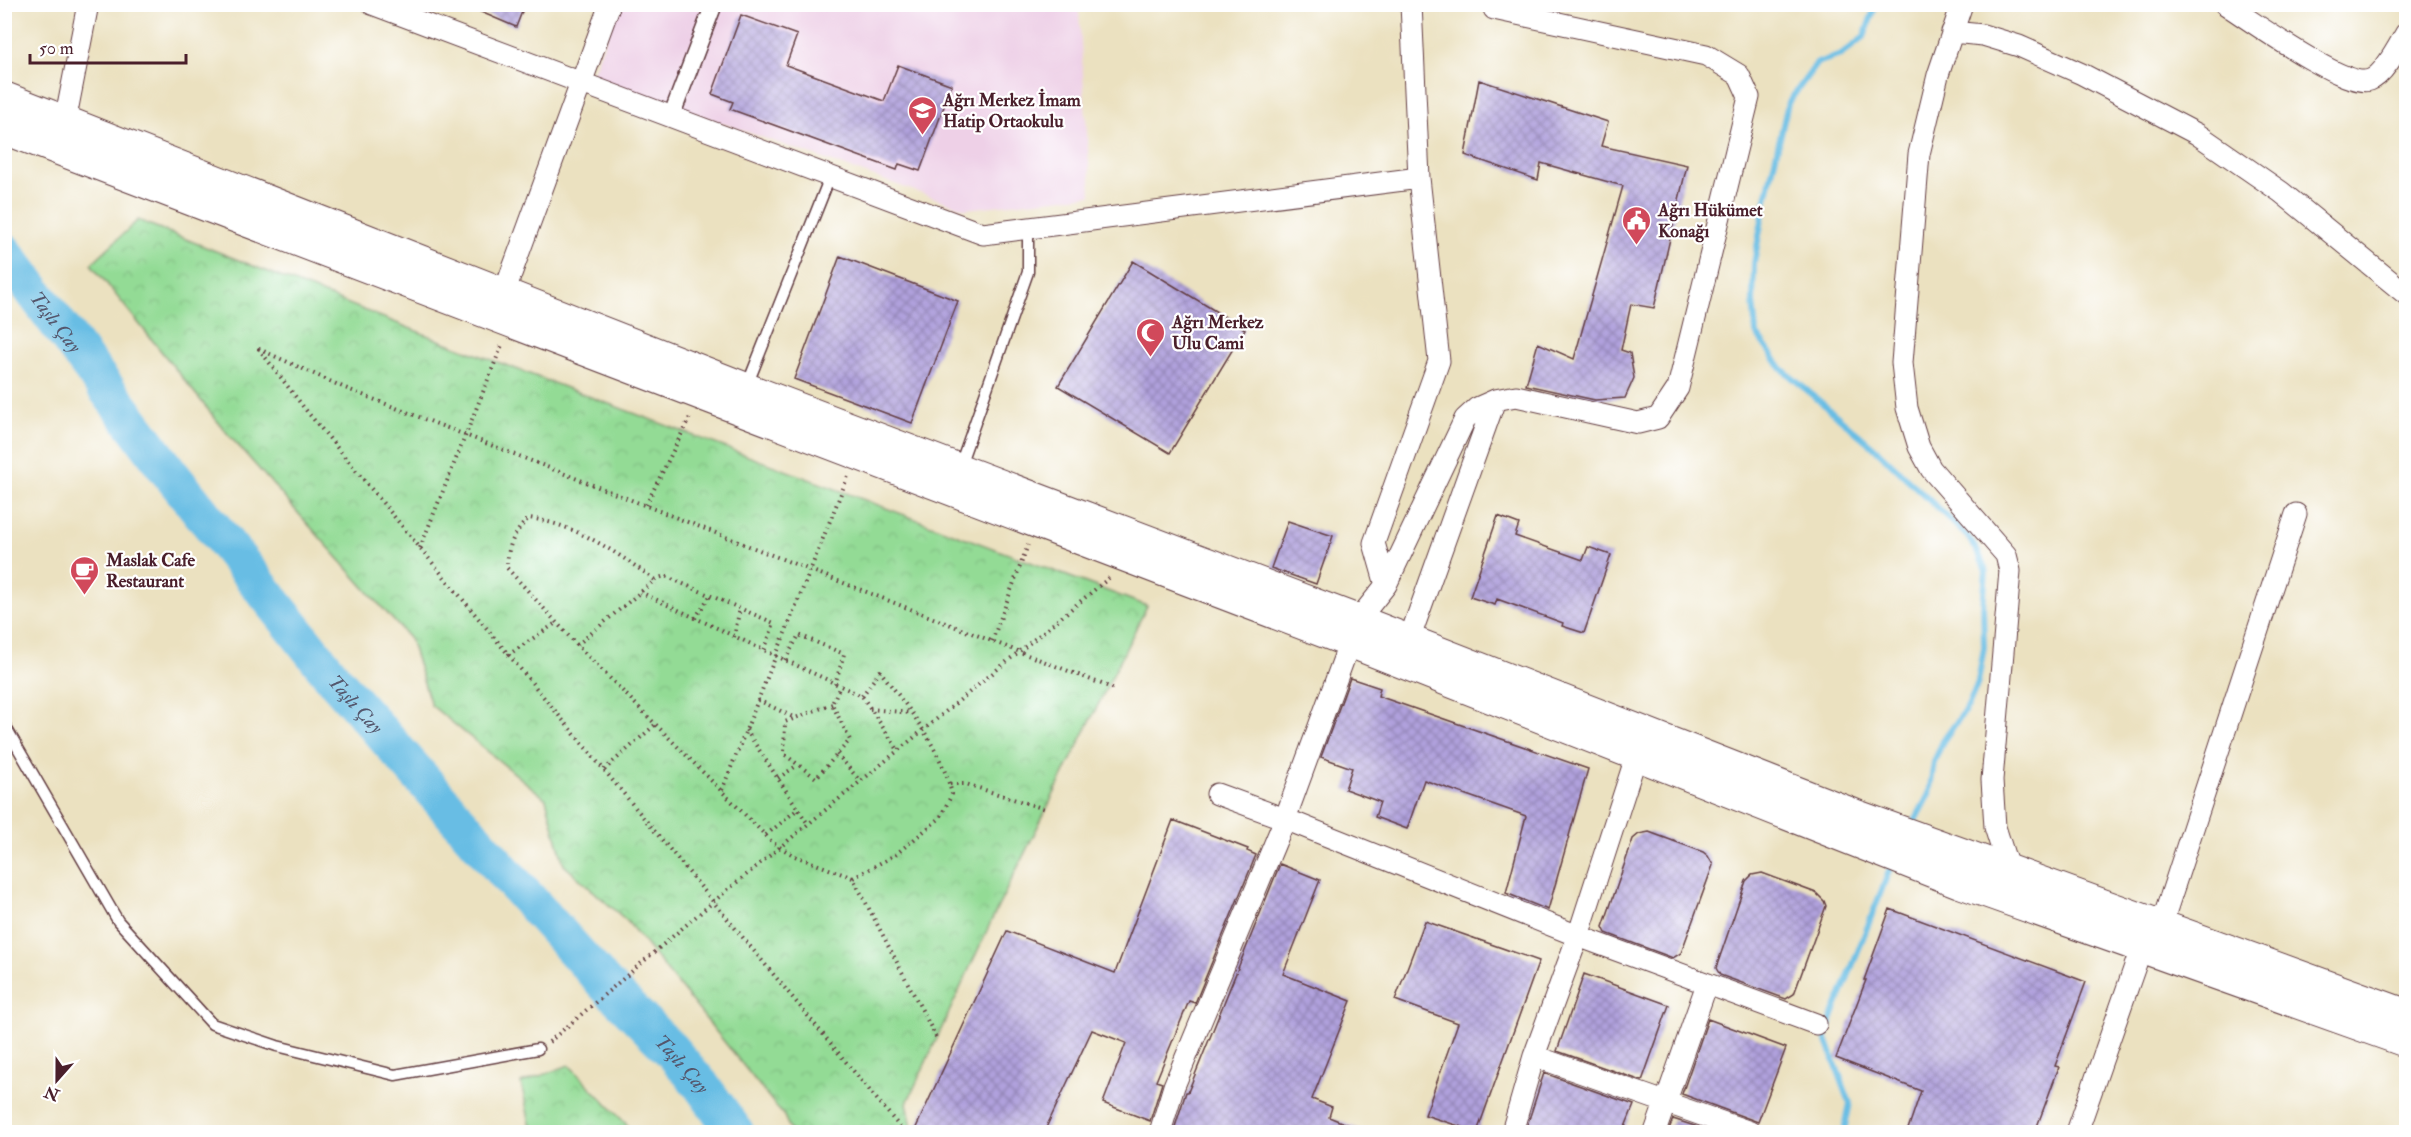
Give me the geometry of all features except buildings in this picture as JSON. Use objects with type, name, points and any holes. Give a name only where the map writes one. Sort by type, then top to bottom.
[{"type":"main road","points":[[4,98],[46,124],[511,322],[1134,559],[1354,631],[1409,640],[1852,827],[1967,871],[2141,949],[2406,1042]]},
{"type":"main road","points":[[4,129],[46,124],[504,293],[958,468],[1354,631],[1637,754],[1852,827]]},
{"type":"main road","points":[[1967,871],[2009,871],[2406,1014]]},
{"type":"street","points":[[46,124],[88,4]]},
{"type":"street","points":[[372,4],[983,234],[1419,178]]},
{"type":"street","points":[[504,293],[610,4]]},
{"type":"street","points":[[671,117],[714,4]]},
{"type":"street","points":[[1386,585],[1374,543],[1439,361],[1419,178],[1411,4]]},
{"type":"street","points":[[1962,4],[1938,75],[1919,154],[1902,363],[1906,408],[1919,447],[1931,469],[2006,555],[2010,571],[1992,780],[1995,827],[2009,871]]},
{"type":"street","points":[[2225,4],[2316,63],[2343,76],[2362,81],[2372,80],[2381,72],[2406,33]]},
{"type":"street","points":[[1160,1132],[1174,1086],[1285,819],[1354,631],[1386,585],[1466,419],[1477,408],[1495,400],[1516,396],[1638,423],[1658,418],[1678,388],[1749,97],[1739,75],[1706,55],[1494,9]]},
{"type":"street","points":[[1952,32],[1983,35],[2019,46],[2082,74],[2197,135],[2281,192],[2406,294]]},
{"type":"street","points":[[1409,640],[1495,400]]},
{"type":"street","points":[[2161,926],[2296,514]]},
{"type":"street","points":[[1512,1132],[1534,1056],[1578,936],[1637,754]]},
{"type":"street","points":[[1216,794],[1285,819],[1578,936],[1816,1024]]},
{"type":"street","points":[[2076,1132],[2141,949]]},
{"type":"street","points":[[1655,1132],[1707,984]]},
{"type":"street","points":[[1534,1056],[1750,1132]]},
{"type":"lane","points":[[746,388],[830,177]]},
{"type":"lane","points":[[958,468],[1028,272],[1028,228]]},
{"type":"lane","points":[[4,724],[118,921],[212,1024],[277,1046],[395,1075],[538,1050]]},
{"type":"path","points":[[420,548],[511,322]]},
{"type":"path","points":[[904,1132],[306,410],[260,349],[345,388],[1117,690]]},
{"type":"path","points":[[646,505],[701,394]]},
{"type":"path","points":[[722,790],[857,454]]},
{"type":"path","points":[[655,580],[584,534],[550,521],[529,518],[519,528],[507,550],[507,568],[556,623],[766,835],[780,847],[832,872],[853,878],[895,855],[940,818],[952,794],[948,775],[924,729],[880,671],[862,696]]},
{"type":"path","points":[[992,641],[1037,522]]},
{"type":"path","points":[[552,1040],[712,902],[1134,559]]},
{"type":"path","points":[[577,645],[655,580],[665,576],[774,623],[764,651]]},
{"type":"path","points":[[640,592],[862,696],[898,750]]},
{"type":"path","points":[[694,618],[710,596]]},
{"type":"path","points":[[734,637],[740,608]]},
{"type":"path","points":[[508,655],[556,623]]},
{"type":"path","points":[[785,660],[799,635],[844,654],[832,704],[850,740],[816,778],[784,754],[785,722],[832,704]]},
{"type":"path","points":[[758,700],[796,718]]},
{"type":"path","points":[[870,709],[912,713]]},
{"type":"path","points":[[603,770],[656,724]]},
{"type":"path","points":[[746,730],[808,824]]},
{"type":"path","points":[[837,754],[860,781]]},
{"type":"path","points":[[778,778],[798,765]]},
{"type":"path","points":[[950,784],[966,784],[1045,809]]},
{"type":"path","points":[[766,835],[798,809]]},
{"type":"path","points":[[853,878],[936,1037]]},
{"type":"shaded area","name":"Ağrı Merkez İmam Hatip Ortaokulu","points":[[955,4],[969,10],[1074,5],[1079,12],[1091,195],[966,209],[591,77],[619,5]]},
{"type":"green space","points":[[138,220],[444,342],[1147,606],[996,911],[907,1103],[913,1132],[791,1132],[784,1116],[627,921],[564,865],[546,799],[431,705],[410,639],[227,433],[91,264]]},
{"type":"green space","points":[[569,1065],[634,1132],[532,1132],[521,1083]]},
{"type":"waterway","points":[[1876,4],[1864,37],[1841,55],[1817,63],[1788,103],[1754,263],[1753,301],[1756,333],[1781,368],[1879,452],[1968,537],[1986,571],[1983,606],[1984,647],[1978,682],[1968,706],[1943,741],[1934,762],[1929,794],[1911,828]]},
{"type":"waterway","name":"Taşlı Çay","points":[[4,252],[169,472],[334,679],[606,985],[671,1050],[701,1085],[735,1132]]},
{"type":"waterway","points":[[1844,1132],[1850,1103],[1825,1036],[1891,866]]},
{"type":"place","name":"Ağrı Merkez İmam Hatip Ortaokulu","points":[[922,136]]},
{"type":"place","name":"Ağrı Hükümet Konağı","points":[[1637,246]]},
{"type":"place","name":"Ağrı Merkez Ulu Cami","points":[[1151,358]]},
{"type":"place","name":"Maslak Cafe Restaurant","points":[[85,596]]}]
